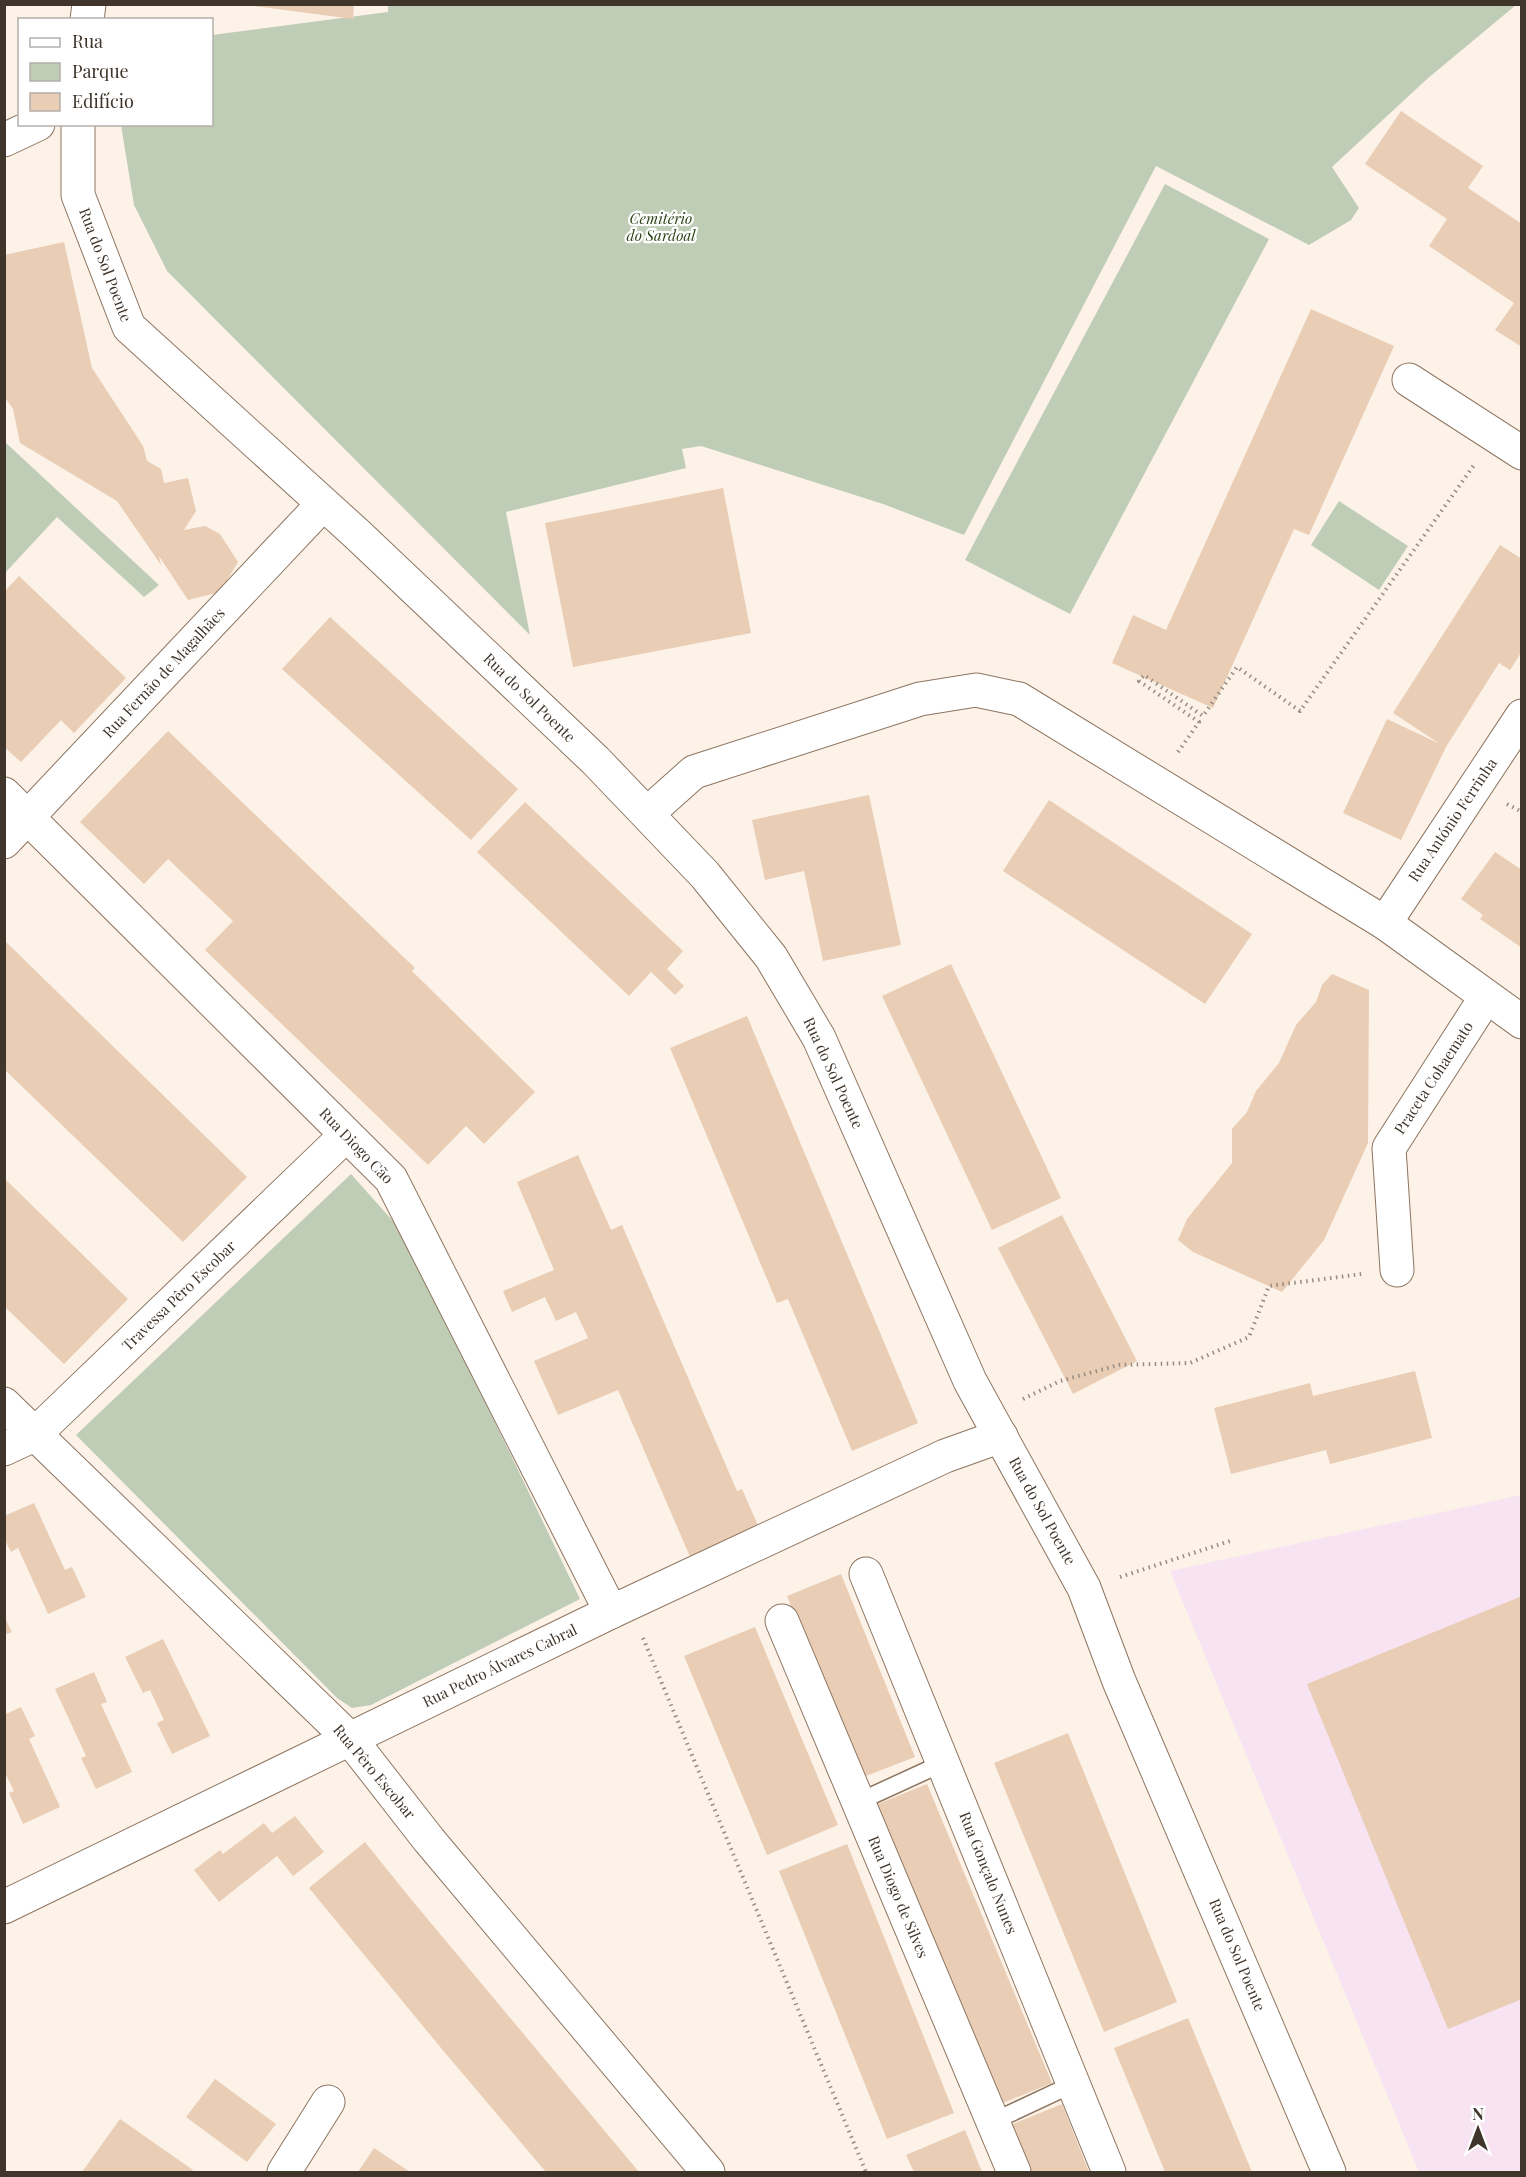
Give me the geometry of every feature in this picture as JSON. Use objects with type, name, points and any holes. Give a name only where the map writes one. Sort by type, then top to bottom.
[{"type":"street","points":[[4,140],[34,126]]},
{"type":"street","name":"Rua do Sol Poente","points":[[78,126],[78,195],[129,327],[323,504],[648,813],[705,875],[771,957],[819,1038],[970,1381],[1084,1588],[1119,1681],[1329,2172]]},
{"type":"street","points":[[1409,380],[1521,453]]},
{"type":"street","name":"Rua Fernão de Magalhães","points":[[4,842],[323,504]]},
{"type":"street","points":[[648,813],[694,772],[920,699],[976,690],[1020,699],[1385,923],[1521,1022]]},
{"type":"street","name":"Rua António Ferrinha","points":[[1385,923],[1521,716]]},
{"type":"street","name":"Rua Diogo Cão","points":[[4,794],[391,1179],[620,1608]]},
{"type":"street","name":"Praceta Cohaemato","points":[[1397,1270],[1389,1148],[1486,997]]},
{"type":"street","name":"Travessa Pêro Escobar","points":[[4,1449],[34,1435],[346,1135]]},
{"type":"street","name":"Rua Pêro Escobar","points":[[4,1404],[351,1740],[429,1840],[708,2172]]},
{"type":"street","name":"Rua Pedro Álvares Cabral","points":[[4,1907],[620,1608],[945,1456],[995,1426]]},
{"type":"street","name":"Rua Gonçalo Nunes","points":[[866,1574],[1109,2172]]},
{"type":"street","name":"Rua Diogo de Silves","points":[[782,1621],[1014,2172]]},
{"type":"street","points":[[284,2172],[328,2102]]},
{"type":"lane","points":[[858,1802],[943,1763]]},
{"type":"lane","points":[[992,2122],[1073,2084]]},
{"type":"path","points":[[1156,783],[1199,722],[1139,681],[1144,675],[1203,716],[1237,667],[1300,711],[1495,435]]},
{"type":"path","points":[[995,1426],[1060,1381],[1119,1365],[1190,1363],[1249,1337],[1269,1286],[1397,1270]]},
{"type":"path","points":[[620,1608],[866,2172]]},
{"type":"shaded area","points":[[1521,1495],[1521,2172],[1419,2172],[1170,1571]]},
{"type":"green space","name":"Cemitério do Sardoal","points":[[388,5],[1516,5],[1427,79],[1332,167],[1359,208],[1351,220],[1309,245],[1156,166],[964,535],[883,504],[701,446],[682,449],[686,468],[506,512],[530,635],[167,271],[134,205],[121,126],[213,126],[213,35],[388,12]]},
{"type":"green space","points":[[1165,184],[1269,239],[1070,614],[965,560]]},
{"type":"green space","points":[[5,442],[159,585],[144,597],[57,517],[5,573]]},
{"type":"green space","points":[[1339,501],[1408,546],[1379,590],[1311,545]]},
{"type":"green space","points":[[351,1174],[401,1230],[580,1599],[371,1705],[352,1708],[337,1698],[76,1435]]},
{"type":"building","points":[[239,4],[354,4],[353,19]]},
{"type":"building","points":[[1401,111],[1483,166],[1468,188],[1522,224],[1522,347],[1495,330],[1514,303],[1429,246],[1447,219],[1365,164]]},
{"type":"building","points":[[64,242],[92,368],[143,446],[147,461],[161,469],[164,483],[188,478],[196,511],[184,530],[205,526],[220,534],[238,562],[220,592],[188,600],[159,556],[161,565],[117,501],[20,443],[13,409],[4,396],[4,255]]},
{"type":"building","points":[[1311,309],[1394,346],[1309,535],[1294,529],[1213,708],[1112,663],[1133,615],[1166,630]]},
{"type":"building","points":[[723,488],[751,633],[573,667],[545,523]]},
{"type":"building","points":[[1500,545],[1522,559],[1522,651],[1510,670],[1499,663],[1446,747],[1401,840],[1343,813],[1387,719],[1440,744],[1393,713]]},
{"type":"building","points":[[19,576],[126,678],[74,733],[61,720],[21,762],[4,747],[4,592]]},
{"type":"building","points":[[330,617],[518,789],[471,840],[282,669]]},
{"type":"building","points":[[168,731],[415,968],[412,971],[535,1092],[484,1144],[466,1126],[428,1165],[205,950],[233,921],[168,859],[144,884],[80,822]]},
{"type":"building","points":[[869,795],[901,945],[823,961],[804,871],[765,880],[752,820]]},
{"type":"building","points":[[1049,800],[1252,934],[1205,1004],[1003,871]]},
{"type":"building","points":[[525,802],[683,951],[667,969],[684,986],[675,995],[651,972],[629,996],[477,852]]},
{"type":"building","points":[[1495,852],[1522,870],[1522,948],[1480,919],[1483,915],[1461,899]]},
{"type":"building","points":[[4,940],[247,1177],[183,1242],[4,1069]]},
{"type":"building","points":[[951,964],[1061,1198],[992,1230],[882,996]]},
{"type":"building","points":[[1332,974],[1369,990],[1368,1143],[1324,1240],[1282,1292],[1193,1252],[1178,1240],[1187,1219],[1232,1163],[1232,1129],[1247,1112],[1256,1091],[1279,1063],[1296,1025],[1316,1002],[1322,985]]},
{"type":"building","points":[[747,1016],[918,1423],[852,1451],[788,1299],[777,1303],[670,1048]]},
{"type":"building","points":[[578,1155],[611,1230],[622,1225],[737,1491],[742,1489],[760,1530],[691,1559],[618,1390],[558,1415],[534,1361],[588,1338],[576,1312],[556,1321],[545,1297],[512,1312],[503,1291],[554,1270],[517,1182]]},
{"type":"building","points":[[4,1178],[128,1299],[64,1364],[4,1306]]},
{"type":"building","points":[[1062,1215],[1137,1361],[1073,1394],[998,1248]]},
{"type":"building","points":[[1415,1371],[1432,1438],[1330,1464],[1326,1450],[1231,1474],[1214,1408],[1310,1383],[1313,1396]]},
{"type":"building","points":[[34,1503],[65,1570],[72,1567],[86,1597],[48,1614],[18,1548],[11,1552],[4,1538],[4,1516]]},
{"type":"building","points":[[841,1574],[915,1757],[861,1778],[787,1596]]},
{"type":"building","points":[[1522,1596],[1522,1999],[1448,2029],[1307,1684]]},
{"type":"building","points":[[4,1616],[12,1632],[4,1635]]},
{"type":"building","points":[[755,1627],[838,1825],[767,1855],[684,1656]]},
{"type":"building","points":[[163,1639],[210,1736],[172,1754],[157,1723],[164,1720],[150,1690],[143,1693],[125,1657]]},
{"type":"building","points":[[94,1672],[107,1702],[101,1704],[132,1772],[96,1789],[81,1758],[86,1756],[55,1689]]},
{"type":"building","points":[[21,1707],[35,1736],[29,1739],[60,1807],[23,1824],[9,1793],[14,1791],[4,1771],[4,1715]]},
{"type":"building","points":[[1068,1733],[1177,2002],[1104,2032],[994,1763]]},
{"type":"building","points":[[927,1784],[1052,2083],[998,2105],[873,1806]]},
{"type":"building","points":[[295,1816],[324,1852],[293,1876],[277,1856],[219,1902],[194,1870],[220,1850],[223,1854],[264,1823],[272,1833]]},
{"type":"building","points":[[365,1842],[639,2172],[546,2172],[446,2054],[309,1888]]},
{"type":"building","points":[[847,1844],[954,2113],[887,2139],[779,1871]]},
{"type":"building","points":[[1188,2018],[1252,2172],[1165,2172],[1114,2048]]},
{"type":"building","points":[[215,2079],[276,2124],[247,2162],[186,2117]]},
{"type":"building","points":[[1062,2104],[1089,2172],[1027,2172],[1008,2126]]},
{"type":"building","points":[[120,2119],[193,2170],[191,2172],[82,2172]]},
{"type":"building","points":[[965,2130],[982,2172],[914,2172],[906,2155]]},
{"type":"building","points":[[374,2148],[410,2172],[358,2172]]}]
